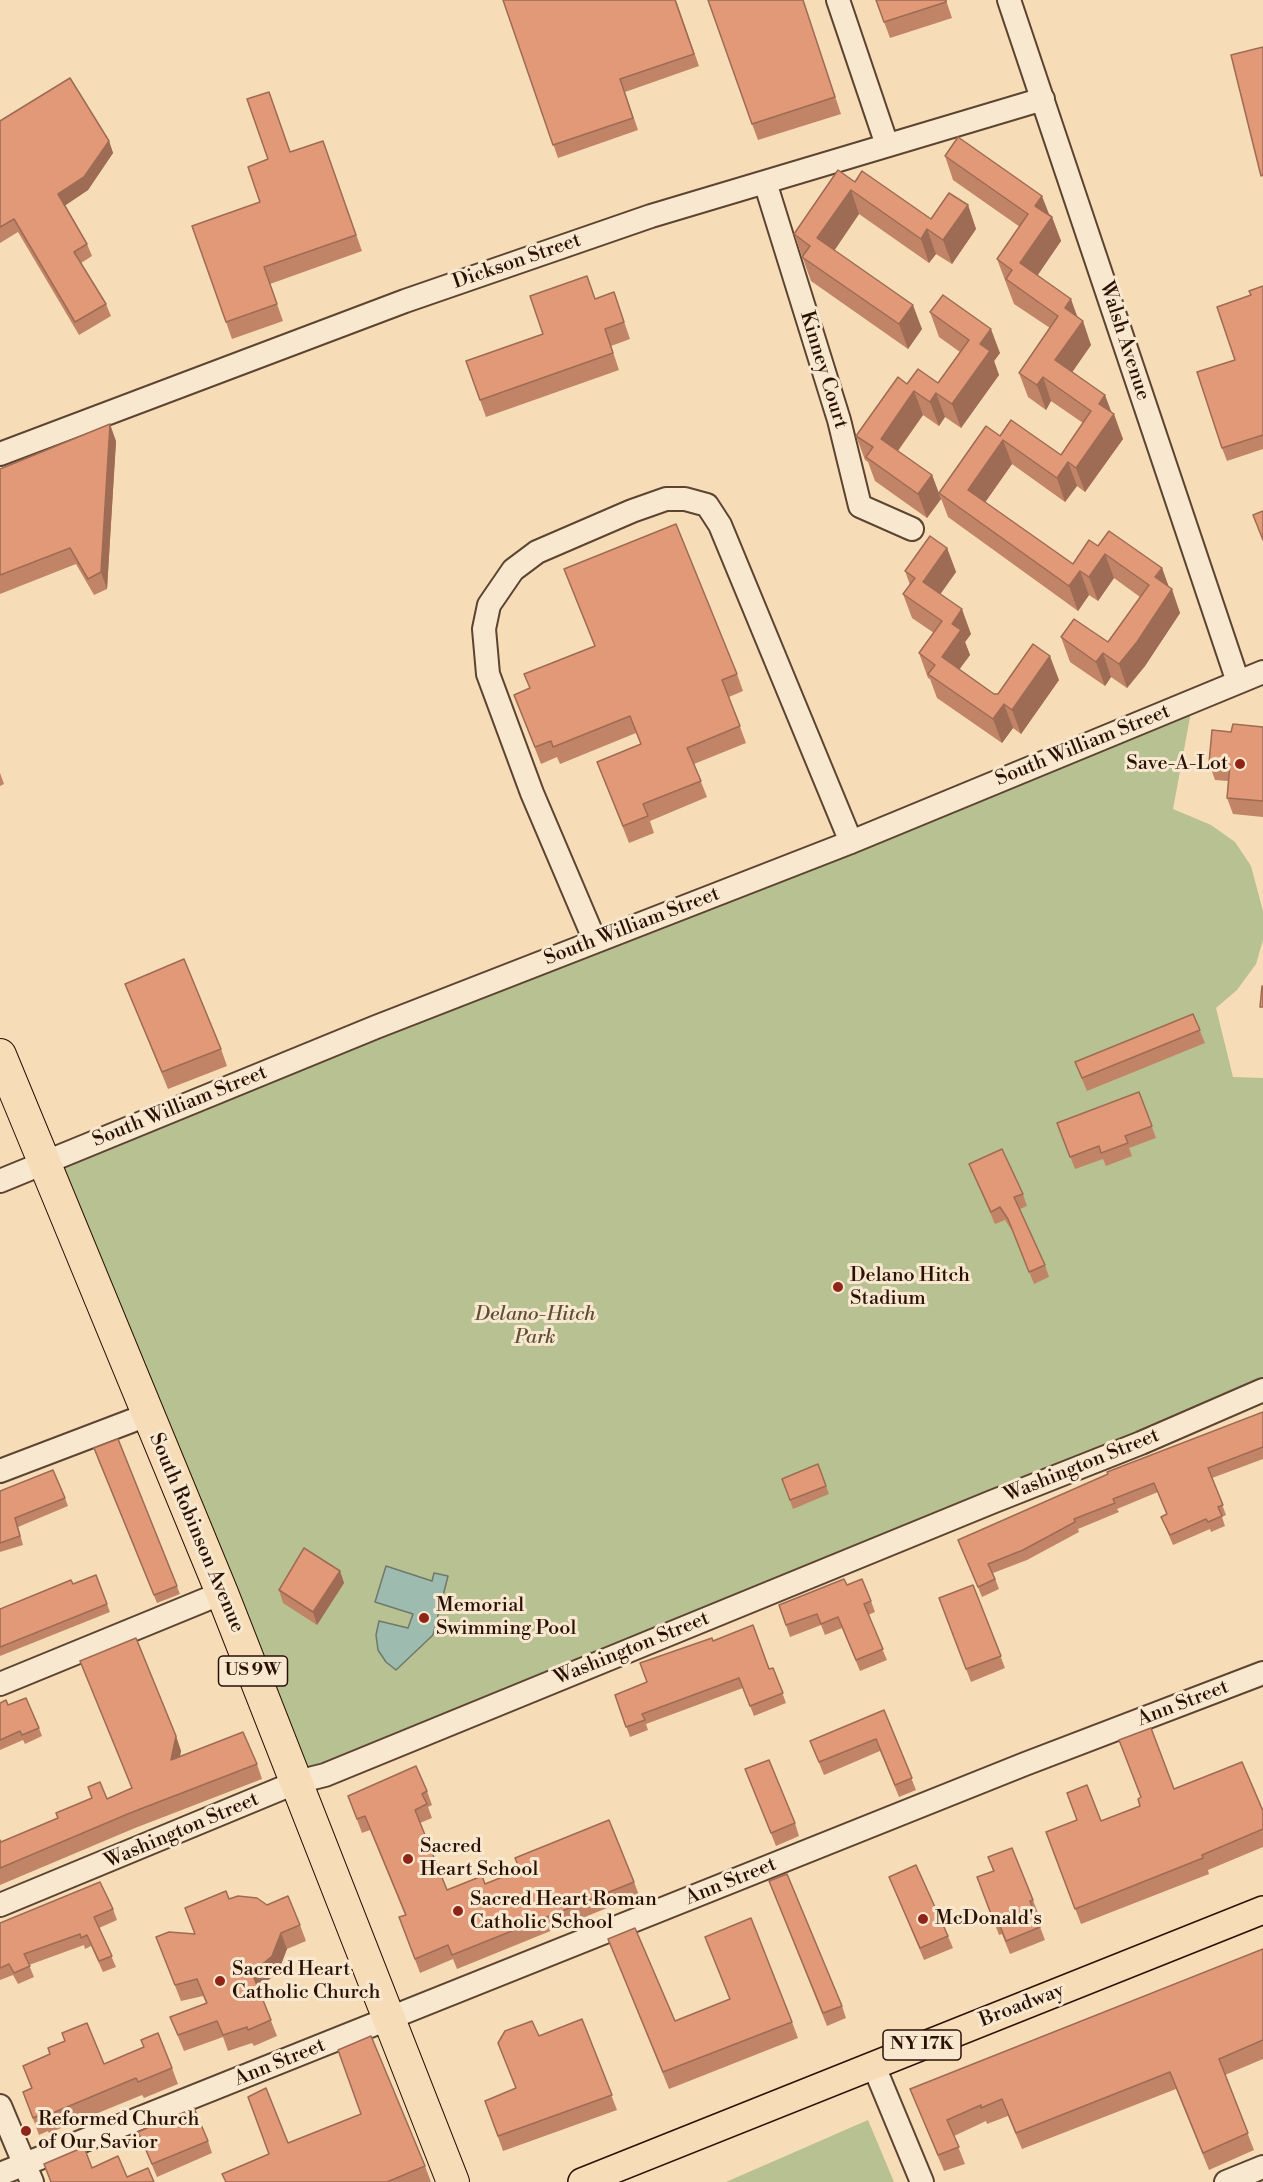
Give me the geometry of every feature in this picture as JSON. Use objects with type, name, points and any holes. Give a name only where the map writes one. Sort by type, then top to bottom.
[{"type":"highway","name":"South Robinson Avenue","points":[[0,1055],[43,1164],[222,1593],[453,2182]]},
{"type":"main road","name":"Broadway","points":[[582,2182],[1263,1910]]},
{"type":"street","points":[[838,0],[887,145]]},
{"type":"street","name":"Walsh Avenue","points":[[1009,0],[1238,682]]},
{"type":"street","name":"Dickson Street","points":[[0,454],[405,301],[651,216],[1043,99]]},
{"type":"street","name":"Kinney Court","points":[[765,182],[839,420],[860,506],[912,529]]},
{"type":"street","points":[[596,941],[532,793],[488,674],[484,629],[489,605],[513,570],[537,552],[632,511],[666,499],[685,499],[707,505],[720,525],[851,842]]},
{"type":"street","name":"South William Street","points":[[0,1181],[376,1027],[851,842],[1263,672]]},
{"type":"street","name":"Washington Street","points":[[0,1905],[297,1782],[325,1775],[1141,1443],[1263,1390]]},
{"type":"street","points":[[0,1471],[147,1415]]},
{"type":"street","points":[[0,1684],[222,1593]]},
{"type":"street","name":"Ann Street","points":[[0,2174],[28,2173],[390,2019],[1025,1764],[1263,1673]]},
{"type":"street","points":[[873,2064],[922,2182]]},
{"type":"street","points":[[0,2106],[28,2173]]},
{"type":"street","points":[[1226,2182],[1263,2167]]},
{"type":"green space","name":"Delano-Hitch Park","points":[[1193,701],[1173,809],[1211,825],[1235,842],[1251,866],[1263,911],[1263,940],[1256,964],[1237,990],[1216,1008],[1233,1077],[1263,1078],[1263,1393],[297,1782],[43,1164]]},
{"type":"green space","points":[[868,2120],[894,2182],[726,2182]]},
{"type":"shaded area","name":"Memorial Swimming Pool","points":[[386,1566],[432,1581],[434,1573],[448,1576],[433,1635],[396,1670],[386,1662],[378,1650],[376,1635],[379,1621],[408,1628],[413,1614],[375,1602]]},
{"type":"building","points":[[503,0],[675,0],[694,54],[620,79],[633,118],[553,145]]},
{"type":"building","points":[[708,0],[803,0],[835,97],[752,124]]},
{"type":"building","points":[[876,0],[946,0],[946,2],[884,22]]},
{"type":"building","points":[[1263,47],[1263,175],[1261,176],[1231,55]]},
{"type":"building","points":[[70,78],[109,141],[84,177],[58,194],[87,244],[74,252],[106,304],[75,322],[14,219],[0,227],[0,121]]},
{"type":"building","points":[[269,92],[290,152],[323,141],[356,235],[264,267],[277,304],[226,322],[192,226],[260,202],[248,167],[268,159],[247,99]]},
{"type":"building","points":[[958,137],[1042,196],[1035,206],[1052,217],[1020,263],[1071,299],[1065,308],[1083,321],[1055,360],[1105,395],[1099,404],[1114,414],[1076,468],[1068,462],[1057,478],[1003,440],[968,490],[1073,564],[1089,540],[1098,546],[1109,531],[1162,568],[1155,577],[1172,589],[1137,642],[1119,664],[1103,653],[1096,662],[1061,637],[1074,619],[1108,642],[1149,585],[1105,554],[1089,577],[1080,571],[1069,586],[939,493],[986,426],[1000,436],[1011,420],[1061,455],[1091,411],[1043,377],[1037,385],[1019,373],[1058,316],[1006,279],[1012,270],[997,259],[1028,214],[945,156]]},
{"type":"building","points":[[838,170],[855,182],[862,171],[931,219],[949,193],[968,205],[943,240],[927,229],[921,239],[851,190],[817,238],[913,305],[899,324],[802,257],[810,246],[794,234]]},
{"type":"building","points":[[587,276],[595,299],[614,292],[624,322],[605,329],[613,353],[480,400],[466,361],[543,334],[530,296]]},
{"type":"building","points":[[1263,286],[1263,435],[1222,448],[1197,372],[1235,360],[1217,307],[1251,295],[1249,291]]},
{"type":"building","points":[[943,295],[991,329],[980,344],[990,351],[952,404],[936,393],[930,402],[914,391],[881,439],[932,475],[918,494],[866,457],[873,447],[856,436],[898,377],[907,384],[918,369],[938,383],[969,340],[930,312]]},
{"type":"building","points":[[110,424],[101,572],[88,579],[70,548],[0,575],[0,469]]},
{"type":"building","points":[[1263,511],[1263,540],[1253,515]]},
{"type":"building","points":[[676,524],[737,674],[722,680],[740,726],[687,748],[701,781],[643,804],[648,816],[623,826],[597,762],[641,744],[630,716],[553,747],[551,741],[535,747],[514,695],[530,688],[524,674],[595,646],[564,569]]},
{"type":"building","points":[[930,536],[947,548],[923,582],[962,609],[952,624],[961,630],[942,657],[994,694],[998,694],[1033,644],[1050,656],[1012,710],[1004,704],[993,719],[928,674],[935,665],[919,653],[942,621],[903,594],[915,578],[905,571]]},
{"type":"building","name":"Save-A-Lot","points":[[1233,724],[1263,727],[1263,801],[1227,798],[1230,765],[1209,763],[1212,730],[1231,732]]},
{"type":"building","points":[[184,959],[221,1049],[162,1072],[125,984]]},
{"type":"building","points":[[1262,986],[1263,1007],[1260,1007]]},
{"type":"building","points":[[1193,1014],[1200,1030],[1082,1078],[1075,1062]]},
{"type":"building","points":[[1139,1092],[1152,1126],[1125,1136],[1128,1143],[1101,1153],[1099,1146],[1070,1157],[1057,1123]]},
{"type":"building","points":[[1002,1149],[1023,1194],[1014,1197],[1045,1265],[1029,1272],[1008,1219],[1000,1207],[991,1212],[969,1164]]},
{"type":"building","points":[[1263,1412],[1263,1447],[1208,1468],[1223,1505],[1218,1507],[1222,1516],[1208,1522],[1206,1519],[1170,1535],[1161,1517],[1167,1514],[1154,1483],[1113,1499],[1115,1503],[1074,1519],[1075,1522],[1023,1550],[988,1564],[995,1579],[978,1587],[958,1540],[1108,1474],[1107,1472]]},
{"type":"building","points":[[118,1439],[177,1586],[154,1595],[94,1448]]},
{"type":"building","points":[[818,1464],[826,1486],[790,1500],[782,1479]]},
{"type":"building","points":[[53,1470],[65,1498],[15,1518],[20,1536],[0,1543],[0,1491]]},
{"type":"building","points":[[304,1548],[340,1571],[313,1612],[279,1590]]},
{"type":"building","points":[[96,1575],[107,1604],[0,1647],[0,1609],[71,1580],[73,1584]]},
{"type":"building","points":[[844,1579],[847,1585],[862,1579],[871,1601],[864,1604],[883,1649],[856,1660],[838,1617],[821,1624],[817,1614],[786,1625],[779,1605]]},
{"type":"building","points":[[973,1585],[1001,1656],[966,1669],[939,1598]]},
{"type":"building","points":[[753,1625],[769,1669],[773,1668],[783,1693],[750,1706],[739,1678],[642,1714],[645,1720],[626,1727],[615,1695],[647,1682],[640,1663],[712,1638],[713,1641]]},
{"type":"building","points":[[136,1638],[176,1736],[171,1760],[243,1732],[257,1764],[130,1813],[0,1868],[0,1840],[1,1842],[58,1818],[56,1813],[92,1798],[88,1787],[100,1782],[107,1799],[132,1788],[80,1661]]},
{"type":"building","points":[[26,1698],[39,1728],[22,1735],[20,1731],[0,1740],[0,1703],[6,1700],[8,1705]]},
{"type":"building","points":[[884,1710],[912,1778],[895,1785],[876,1739],[819,1762],[810,1741]]},
{"type":"building","points":[[1151,1728],[1174,1789],[1242,1762],[1263,1811],[1263,1829],[1202,1855],[1203,1858],[1075,1909],[1046,1832],[1077,1820],[1067,1793],[1087,1785],[1101,1821],[1140,1806],[1138,1799],[1141,1797],[1119,1740]]},
{"type":"building","points":[[769,1760],[795,1823],[771,1833],[745,1769]]},
{"type":"building","points":[[416,1766],[427,1791],[422,1794],[427,1804],[415,1810],[447,1890],[482,1876],[485,1884],[520,1870],[515,1858],[609,1820],[634,1882],[452,1955],[448,1945],[415,1959],[399,1917],[406,1915],[365,1816],[357,1819],[348,1796]]},
{"type":"building","points":[[1012,1848],[1033,1900],[1030,1901],[1040,1927],[1006,1941],[998,1921],[994,1922],[977,1877],[994,1871],[988,1857]]},
{"type":"building","name":"McDonald's","points":[[916,1865],[948,1936],[920,1948],[889,1877]]},
{"type":"building","points":[[787,1874],[842,2006],[823,2013],[769,1881]]},
{"type":"building","points":[[100,1882],[113,1909],[94,1917],[112,1956],[99,1961],[87,1935],[81,1938],[80,1934],[24,1954],[30,1966],[14,1973],[9,1964],[0,1968],[0,1923]]},
{"type":"building","name":"Sacred Heart Catholic Church","points":[[226,1891],[229,1899],[238,1896],[257,1898],[267,1905],[288,1896],[300,1925],[281,1933],[272,1956],[252,1973],[271,2020],[248,2030],[247,2027],[223,2035],[217,2021],[178,2035],[170,2017],[207,2003],[197,1979],[175,1985],[156,1937],[169,1932],[195,1934],[185,1908]]},
{"type":"building","points":[[751,1918],[792,2022],[663,2072],[608,1939],[635,1928],[675,2021],[730,1999],[705,1937]]},
{"type":"building","points":[[1263,1949],[1263,2040],[1219,2059],[1248,2133],[1203,2153],[1170,2072],[1016,2133],[1002,2099],[981,2108],[981,2105],[947,2120],[959,2147],[938,2155],[910,2089]]},
{"type":"building","points":[[582,2019],[612,2095],[498,2136],[485,2101],[516,2088],[498,2043],[505,2031],[532,2021],[539,2036]]},
{"type":"building","points":[[87,2023],[104,2064],[144,2047],[141,2040],[158,2033],[172,2068],[138,2082],[136,2078],[43,2117],[42,2114],[33,2118],[23,2092],[32,2088],[23,2066],[50,2054],[48,2048],[65,2041],[62,2033]]},
{"type":"building","points":[[371,2036],[425,2166],[387,2182],[226,2182],[222,2174],[269,2154],[248,2097],[266,2088],[288,2143],[361,2114],[338,2050]]},
{"type":"building","points":[[194,2108],[208,2141],[152,2164],[138,2132]]},
{"type":"building","points":[[84,2147],[92,2168],[118,2156],[127,2177],[148,2168],[154,2182],[51,2182],[44,2164]]},
{"type":"place","name":"Save-A-Lot","points":[[1240,764]]},
{"type":"place","name":"Delano Hitch Stadium","points":[[838,1287]]},
{"type":"place","name":"Memorial Swimming Pool","points":[[424,1618]]},
{"type":"place","name":"Sacred Heart School","points":[[408,1859]]},
{"type":"place","name":"Sacred Heart Roman Catholic School","points":[[458,1911]]},
{"type":"place","name":"McDonald's","points":[[923,1919]]},
{"type":"place","name":"Sacred Heart Catholic Church","points":[[220,1981]]},
{"type":"place","name":"Reformed Church of Our Savior","points":[[26,2131]]}]
